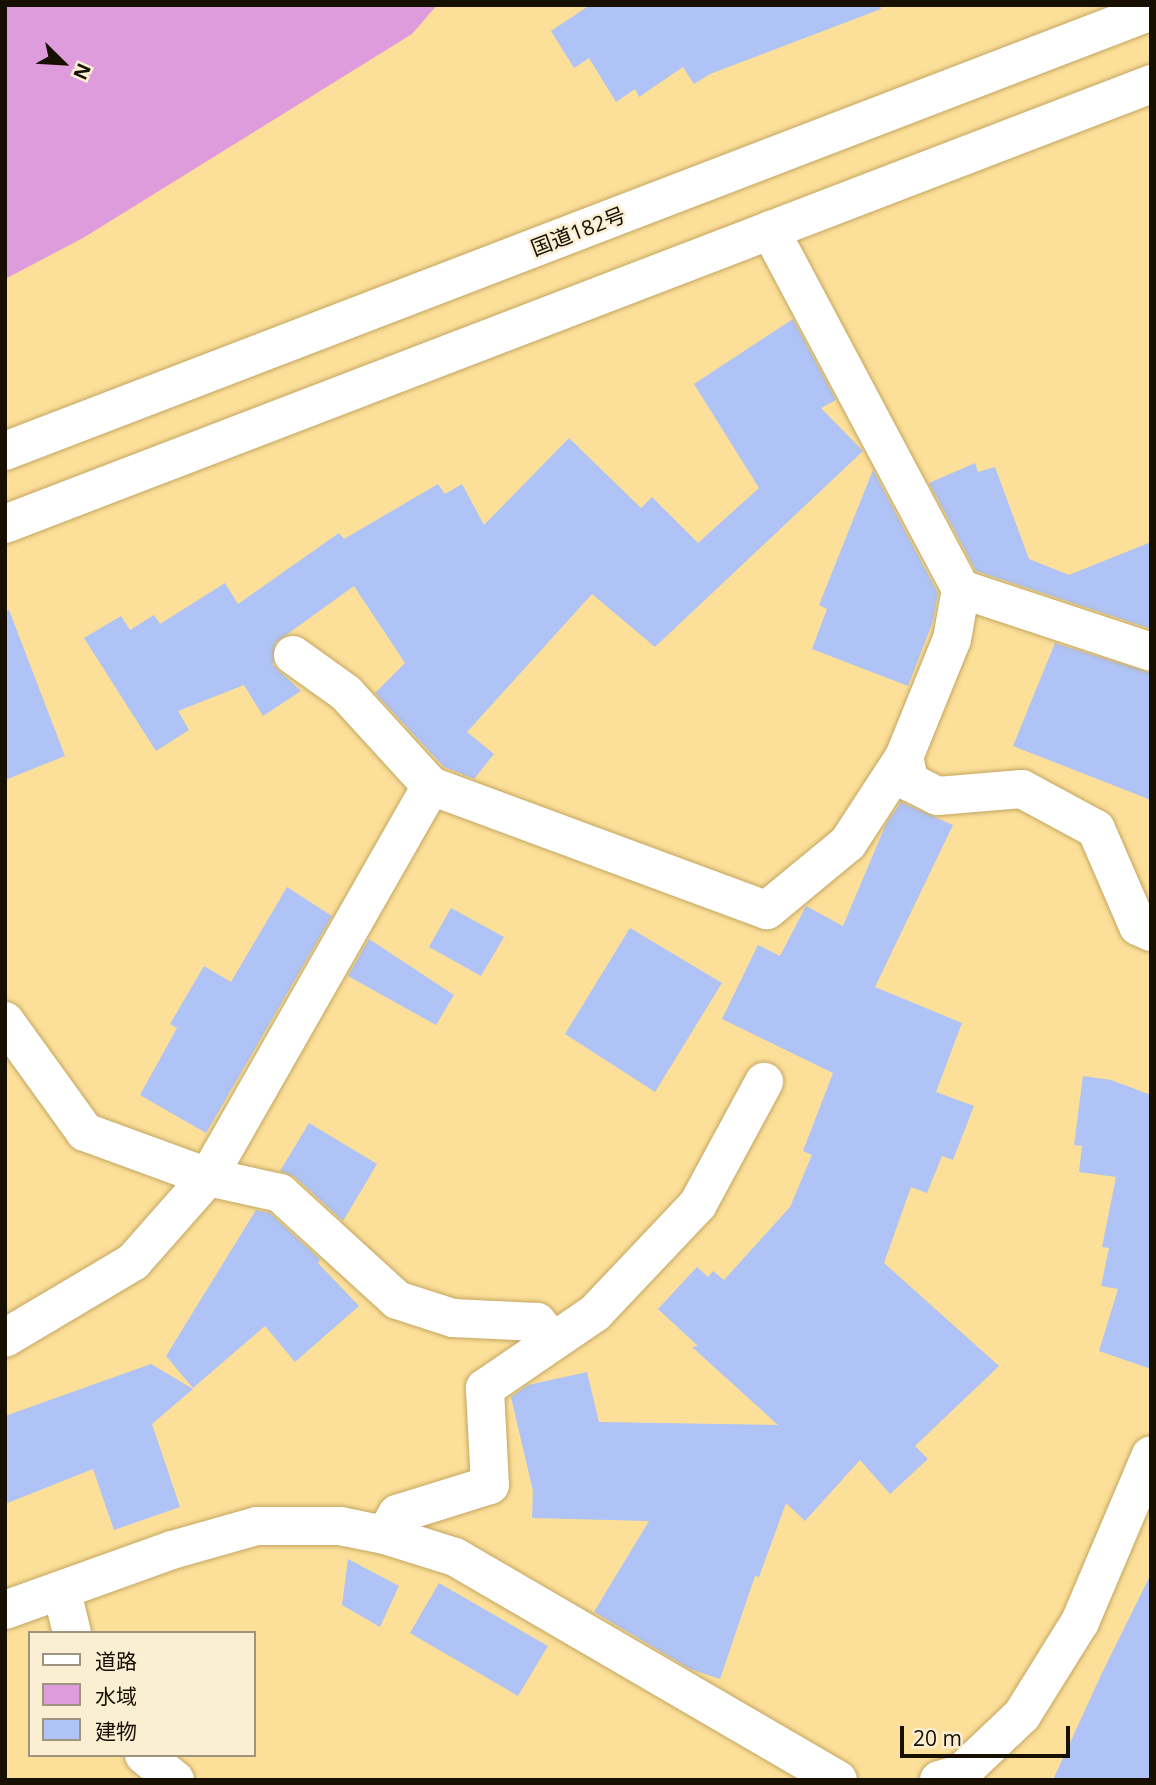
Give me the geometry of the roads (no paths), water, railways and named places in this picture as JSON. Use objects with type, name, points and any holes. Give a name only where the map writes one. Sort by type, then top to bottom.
[{"type":"main road","name":"国道182号","points":[[5,451],[1151,11]]},
{"type":"main road","points":[[5,524],[1151,84]]},
{"type":"main road","points":[[293,655],[346,694],[431,786],[767,910],[848,843],[904,757],[952,639],[961,589],[770,230]]},
{"type":"main road","points":[[961,589],[1151,652]]},
{"type":"main road","points":[[904,757],[910,782],[938,796],[1022,789],[1097,829],[1138,926],[1151,932]]},
{"type":"main road","points":[[5,1338],[134,1262],[208,1177],[431,786]]},
{"type":"main road","points":[[5,1021],[85,1132],[208,1177],[280,1193],[397,1300],[453,1318],[537,1322],[553,1341]]},
{"type":"main road","points":[[385,1535],[397,1514],[490,1485],[485,1388],[595,1313],[698,1204],[764,1082]]},
{"type":"main road","points":[[939,1780],[960,1774],[1021,1715],[1080,1622],[1151,1455]]},
{"type":"main road","points":[[5,1610],[172,1550],[257,1526],[340,1526],[385,1535],[455,1558],[838,1780]]},
{"type":"main road","points":[[62,1591],[72,1631]]},
{"type":"main road","points":[[146,1757],[175,1780]]},
{"type":"water","points":[[5,5],[437,5],[412,34],[83,238],[5,279]]}]
